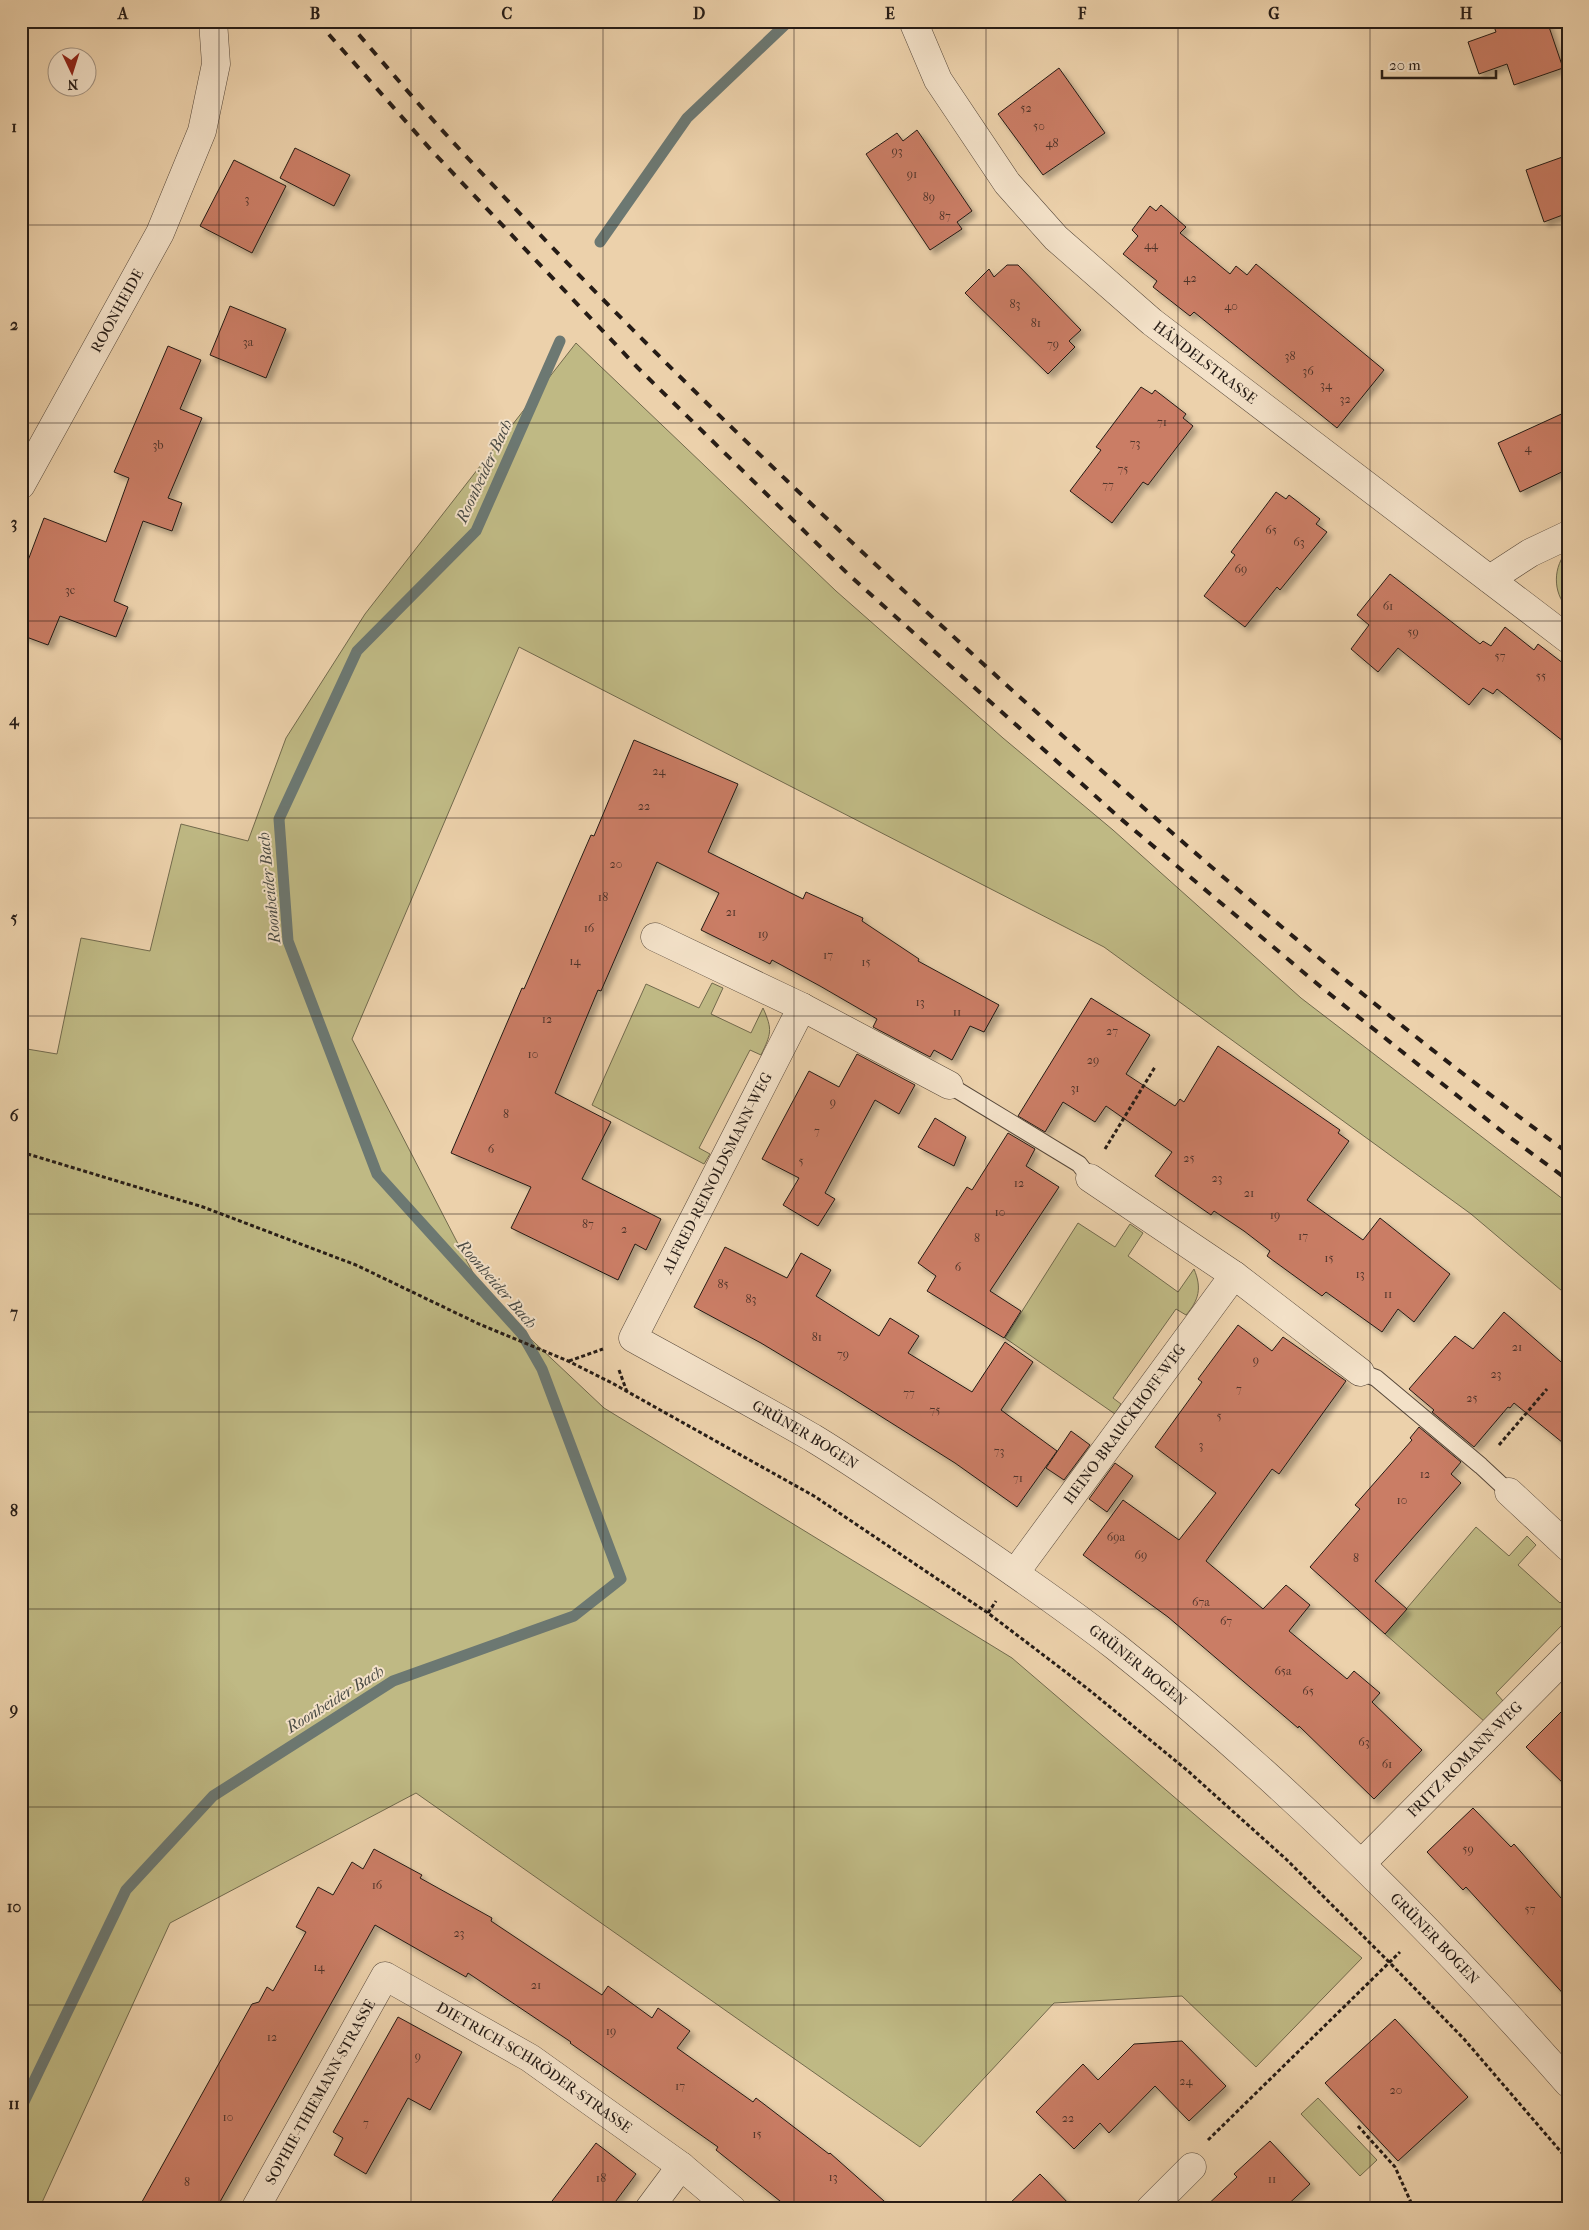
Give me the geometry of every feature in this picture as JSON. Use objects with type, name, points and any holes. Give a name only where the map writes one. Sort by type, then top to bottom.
[{"type":"street","name":"ROONHEIDE","points":[[21,485],[160,233],[202,131],[216,64],[213,21]]},
{"type":"street","name":"HÄNDELSTRASSE","points":[[913,21],[938,80],[1008,183],[1056,238],[1152,322],[1568,639]]},
{"type":"street","points":[[1490,579],[1530,553],[1568,535]]},
{"type":"street","points":[[655,937],[802,1007],[949,1085]]},
{"type":"street","name":"ALFRED-REINOLDSMANN-WEG","points":[[621,1342],[802,1007]]},
{"type":"street","points":[[1090,1178],[1234,1275],[1360,1372]]},
{"type":"street","name":"HEINO-BRAUCKHOFF-WEG","points":[[1016,1573],[1234,1275]]},
{"type":"street","name":"GRÜNER BOGEN","points":[[621,1342],[816,1440],[1016,1573],[1114,1646],[1207,1722],[1286,1791],[1362,1863],[1426,1927],[1568,2083]]},
{"type":"street","points":[[1510,1492],[1568,1547]]},
{"type":"street","name":"FRITZ-ROMANN-WEG","points":[[1362,1863],[1568,1655]]},
{"type":"street","name":"DIETRICH-SCHRÖDER-STRASSE","points":[[385,1976],[530,2058],[681,2166],[732,2209]]},
{"type":"street","name":"SOPHIE-THIEMANN-STRASSE","points":[[255,2209],[385,1976]]},
{"type":"street","points":[[650,2209],[681,2166]]},
{"type":"street","points":[[1150,2209],[1192,2168]]},
{"type":"lane","points":[[949,1085],[1079,1164],[1090,1178]]},
{"type":"lane","points":[[1360,1372],[1376,1378],[1510,1492]]},
{"type":"path","points":[[1090,1178],[1155,1067]]},
{"type":"path","points":[[21,1152],[203,1207],[304,1245],[396,1283],[496,1331],[568,1361],[814,1496],[988,1613],[1088,1689],[1188,1771],[1287,1860],[1389,1962],[1464,2039],[1568,2160]]},
{"type":"path","points":[[568,1361],[621,1342]]},
{"type":"path","points":[[1481,1466],[1547,1389]]},
{"type":"path","points":[[1192,2168],[1196,2151],[1426,1927]]},
{"type":"path","points":[[1358,2126],[1395,2167],[1414,2209]]},
{"type":"path","points":[[1433,2209],[1440,2202]]},
{"type":"shaded area","points":[[576,343],[836,591],[1003,738],[1113,830],[1301,998],[1568,1203],[1568,1296],[1471,1214],[1104,947],[519,647],[352,1039],[485,1296],[604,1408],[1012,1658],[1362,1958],[1256,2067],[1182,1996],[1054,2003],[920,2147],[416,1793],[170,1923],[39,2209],[21,2209],[21,1048],[57,1054],[81,938],[150,951],[181,824],[248,841],[286,738],[365,614]]},
{"type":"shaded area","points":[[1568,550],[1568,609],[1559,595],[1556,579],[1559,564]]},
{"type":"shaded area","points":[[712,983],[723,988],[711,1014],[751,1033],[763,1008],[770,1032],[761,1055],[750,1050],[699,1148],[710,1154],[704,1164],[592,1105],[646,984],[699,1008]]},
{"type":"shaded area","points":[[1078,1223],[1115,1247],[1130,1224],[1143,1233],[1128,1256],[1178,1292],[1194,1269],[1198,1282],[1198,1294],[1186,1315],[1176,1309],[1113,1398],[1121,1404],[1115,1414],[1005,1338]]},
{"type":"shaded area","points":[[1476,1527],[1509,1556],[1527,1536],[1536,1545],[1518,1565],[1560,1603],[1568,1595],[1568,1628],[1563,1624],[1496,1693],[1504,1702],[1485,1722],[1385,1634]]},
{"type":"shaded area","points":[[1318,2098],[1377,2160],[1360,2176],[1301,2114]]},
{"type":"building","points":[[1492,21],[1547,21],[1563,68],[1514,85],[1507,64],[1479,74],[1468,42],[1496,32]]},
{"type":"building","points":[[1059,68],[1105,133],[1043,175],[998,114]]},
{"type":"building","points":[[917,130],[972,211],[957,222],[962,229],[930,250],[866,154],[897,133],[903,141]]},
{"type":"building","points":[[295,148],[350,175],[334,206],[280,178]]},
{"type":"building","points":[[1568,155],[1568,213],[1544,222],[1526,170]]},
{"type":"building","points":[[234,160],[286,186],[252,253],[200,226]]},
{"type":"building","points":[[1161,205],[1186,227],[1180,233],[1230,274],[1236,266],[1247,275],[1256,264],[1384,370],[1337,428],[1194,312],[1190,316],[1153,287],[1157,281],[1123,254],[1138,236],[1132,230],[1150,206],[1156,211]]},
{"type":"building","points":[[1007,265],[1018,265],[1081,330],[1069,341],[1075,347],[1048,374],[965,293],[989,269],[994,277]]},
{"type":"building","points":[[230,306],[286,329],[266,378],[210,355]]},
{"type":"building","points":[[168,346],[201,360],[180,409],[202,418],[168,498],[182,503],[172,531],[143,521],[114,601],[128,607],[116,637],[60,616],[48,645],[21,635],[21,579],[44,518],[106,542],[129,478],[114,472]]},
{"type":"building","points":[[1141,387],[1152,394],[1155,390],[1186,414],[1183,418],[1193,426],[1148,485],[1143,482],[1112,523],[1070,491],[1101,450],[1096,447]]},
{"type":"building","points":[[1568,411],[1568,469],[1520,492],[1498,443]]},
{"type":"building","points":[[1276,492],[1286,499],[1289,495],[1320,519],[1316,524],[1327,532],[1280,590],[1277,587],[1245,627],[1204,596],[1235,555],[1231,552]]},
{"type":"building","points":[[1390,574],[1480,644],[1483,641],[1491,646],[1505,627],[1534,650],[1538,644],[1568,667],[1568,745],[1497,689],[1493,694],[1483,688],[1469,705],[1398,648],[1378,672],[1351,649],[1369,625],[1357,615]]},
{"type":"building","points":[[634,740],[738,784],[708,852],[803,899],[806,892],[863,918],[862,921],[919,959],[918,961],[999,1005],[984,1032],[970,1026],[952,1060],[934,1050],[930,1057],[873,1027],[877,1019],[820,986],[772,960],[770,964],[701,930],[719,893],[657,862],[601,991],[598,990],[555,1093],[611,1122],[582,1179],[661,1219],[646,1250],[635,1244],[618,1280],[511,1228],[531,1187],[451,1153],[522,988],[524,989],[591,835],[594,836]]},
{"type":"building","points":[[1091,998],[1150,1035],[1126,1074],[1175,1106],[1180,1099],[1184,1102],[1218,1046],[1340,1130],[1338,1133],[1349,1141],[1307,1200],[1363,1240],[1380,1218],[1450,1274],[1414,1322],[1398,1309],[1382,1332],[1326,1292],[1322,1296],[1267,1256],[1270,1251],[1244,1231],[1214,1211],[1211,1215],[1155,1176],[1172,1152],[1106,1106],[1095,1122],[1063,1102],[1045,1132],[1018,1116]]},
{"type":"building","points":[[857,1054],[915,1085],[899,1114],[875,1100],[825,1193],[835,1199],[818,1226],[783,1205],[799,1178],[762,1159],[809,1071],[839,1087]]},
{"type":"building","points":[[935,1118],[966,1137],[954,1166],[918,1147]]},
{"type":"building","points":[[1008,1133],[1035,1149],[1026,1166],[1059,1187],[990,1291],[1021,1311],[1004,1338],[927,1291],[936,1276],[918,1263],[967,1187],[972,1190]]},
{"type":"building","points":[[725,1247],[787,1278],[801,1253],[831,1270],[816,1296],[879,1336],[890,1318],[919,1336],[908,1353],[972,1392],[1005,1342],[1033,1362],[1001,1410],[1057,1451],[1017,1507],[955,1463],[839,1390],[761,1343],[694,1307]]},
{"type":"building","points":[[1504,1312],[1568,1368],[1568,1447],[1514,1403],[1510,1408],[1508,1407],[1474,1447],[1432,1412],[1434,1410],[1409,1389],[1455,1336],[1473,1349]]},
{"type":"building","points":[[1238,1325],[1272,1351],[1283,1337],[1346,1381],[1279,1474],[1272,1469],[1206,1561],[1263,1609],[1286,1585],[1310,1605],[1289,1631],[1347,1679],[1354,1671],[1380,1693],[1372,1702],[1422,1750],[1374,1799],[1299,1726],[1298,1728],[1168,1617],[1083,1555],[1123,1500],[1179,1540],[1216,1493],[1155,1447],[1202,1382],[1198,1379]]},
{"type":"building","points":[[1419,1427],[1461,1462],[1451,1474],[1461,1483],[1375,1581],[1407,1609],[1385,1634],[1310,1567],[1360,1509],[1355,1505],[1412,1440],[1410,1438]]},
{"type":"building","points":[[1071,1431],[1090,1445],[1064,1480],[1046,1468]]},
{"type":"building","points":[[1115,1463],[1133,1476],[1107,1512],[1089,1499]]},
{"type":"building","points":[[1568,1705],[1568,1788],[1526,1747]]},
{"type":"building","points":[[1473,1808],[1511,1847],[1514,1844],[1568,1906],[1568,1999],[1466,1887],[1463,1890],[1427,1852]]},
{"type":"building","points":[[374,1849],[422,1875],[420,1878],[492,1918],[491,1921],[602,1995],[608,1986],[652,2018],[658,2008],[690,2031],[677,2048],[753,2102],[756,2098],[830,2153],[893,2209],[790,2209],[716,2150],[718,2147],[571,2042],[468,1973],[466,1977],[375,1925],[216,2209],[138,2209],[252,2004],[259,2002],[267,1987],[273,1991],[306,1932],[296,1927],[318,1887],[333,1895],[352,1862],[363,1869]]},
{"type":"building","points":[[398,2017],[462,2052],[430,2110],[408,2098],[366,2174],[334,2155],[343,2138],[333,2132]]},
{"type":"building","points":[[1395,2019],[1468,2097],[1398,2161],[1325,2083]]},
{"type":"building","points":[[1182,2041],[1226,2086],[1189,2121],[1155,2086],[1109,2133],[1100,2123],[1074,2149],[1036,2112],[1083,2064],[1098,2080],[1134,2044]]},
{"type":"building","points":[[1270,2141],[1310,2184],[1283,2209],[1203,2209],[1237,2177],[1234,2174]]},
{"type":"building","points":[[596,2143],[636,2174],[610,2209],[546,2209]]},
{"type":"building","points":[[1040,2174],[1074,2209],[1004,2209]]},
{"type":"waterway","name":"Roonheider Bach","points":[[600,242],[687,118],[789,21]]},
{"type":"waterway","name":"Roonheider Bach","points":[[21,2108],[126,1890],[213,1796],[393,1681],[574,1616],[621,1579],[542,1369],[522,1334],[377,1174],[288,941],[279,819],[357,651],[476,531],[560,341]]},
{"type":"railway","points":[[317,21],[432,151],[638,368],[848,574],[1121,819],[1321,987],[1504,1133],[1568,1180]]},
{"type":"railway","points":[[347,21],[452,141],[585,281],[790,484],[931,616],[1209,865],[1422,1041],[1568,1153]]}]
